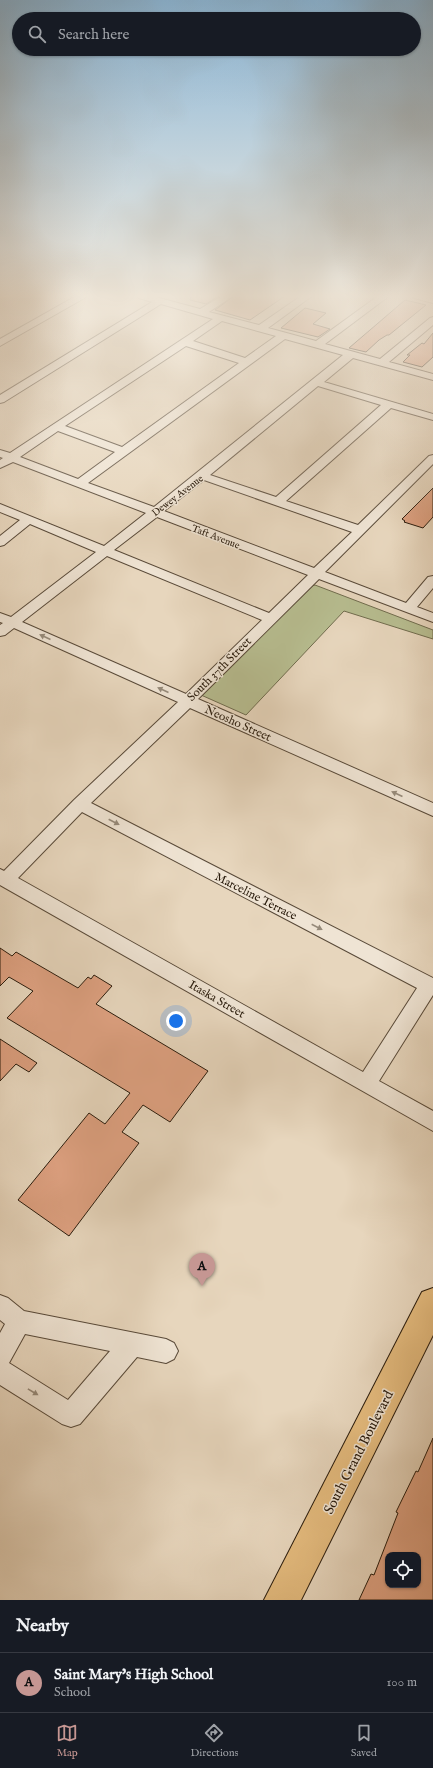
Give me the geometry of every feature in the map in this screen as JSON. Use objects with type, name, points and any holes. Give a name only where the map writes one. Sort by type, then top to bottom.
[{"type":"main road","name":"South Grand Boulevard","points":[[282,1600],[433,1303]]},
{"type":"street","points":[[0,400],[47,371]]},
{"type":"street","points":[[0,465],[6,456],[58,427],[142,371]]},
{"type":"street","points":[[80,483],[235,371]]},
{"type":"street","name":"Dewey Avenue","points":[[0,632],[6,619],[105,550],[202,476],[331,371]]},
{"type":"street","points":[[409,371],[433,377]]},
{"type":"street","points":[[317,383],[433,417]]},
{"type":"street","points":[[278,502],[389,404]]},
{"type":"street","points":[[58,427],[124,452]]},
{"type":"street","name":"Taft Avenue","points":[[6,456],[433,618]]},
{"type":"street","name":"South 37th Street","points":[[3,878],[188,701],[433,458]]},
{"type":"street","points":[[202,476],[359,530]]},
{"type":"street","points":[[0,508],[270,618]]},
{"type":"street","points":[[0,542],[29,519]]},
{"type":"street","points":[[408,609],[433,580]]},
{"type":"street","name":"Neosho Street","points":[[6,619],[433,810]]},
{"type":"street","name":"Marceline Terrace","points":[[80,804],[431,986]]},
{"type":"street","name":"Itaska Street","points":[[3,878],[433,1122]]},
{"type":"street","points":[[366,1084],[431,986]]},
{"type":"street","points":[[0,1306],[19,1321],[166,1351]]},
{"type":"street","points":[[0,1356],[19,1321]]},
{"type":"street","points":[[0,1371],[71,1415],[132,1344]]},
{"type":"green space","points":[[315,585],[433,630],[433,639],[344,611],[246,715],[201,695],[309,587]]},
{"type":"building","points":[[433,488],[433,517],[423,528],[404,522],[405,521],[402,519]]},
{"type":"building","points":[[0,948],[12,956],[16,952],[78,988],[88,977],[91,979],[94,975],[112,986],[96,1004],[208,1071],[170,1122],[143,1105],[122,1132],[139,1143],[69,1236],[18,1200],[89,1113],[105,1124],[130,1093],[7,1018],[33,991],[9,977],[0,986]]},
{"type":"building","points":[[0,1039],[37,1063],[29,1072],[16,1064],[0,1081]]},
{"type":"building","points":[[433,1438],[433,1600],[359,1600],[371,1574],[374,1575],[398,1513],[396,1512],[416,1471],[418,1472]]},
{"type":"place","name":"Saint Mary's High School","points":[[202,1286]]}]
